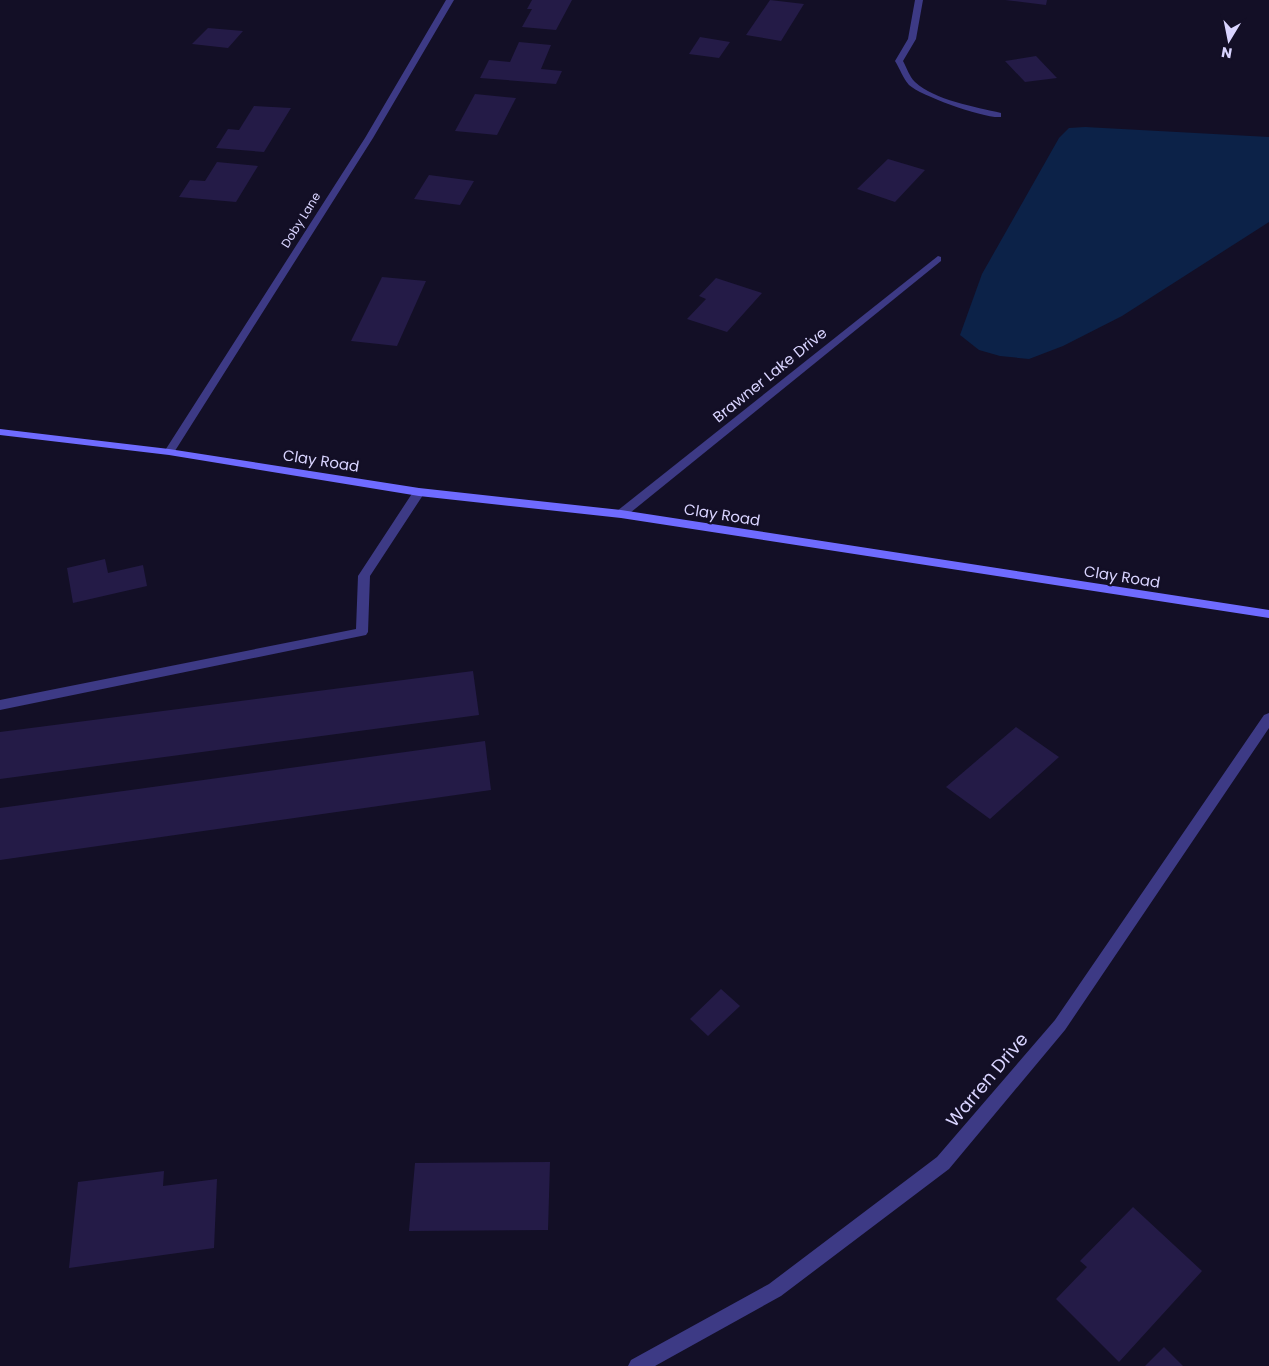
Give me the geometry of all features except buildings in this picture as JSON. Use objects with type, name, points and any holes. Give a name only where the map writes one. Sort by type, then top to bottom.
[{"type":"street","name":"Doby Lane","points":[[169,452],[369,138],[450,0]]},
{"type":"street","points":[[919,0],[912,39],[899,60],[913,84],[936,96],[976,110],[998,115]]},
{"type":"street","name":"Brawner Lake Drive","points":[[621,514],[938,260]]},
{"type":"street","name":"Clay Road","points":[[0,432],[169,452],[419,492],[621,514],[1269,614]]},
{"type":"street","points":[[0,705],[362,632],[364,576],[419,492]]},
{"type":"street","name":"Warren Drive","points":[[637,1366],[775,1290],[943,1163],[1060,1025],[1269,718]]},
{"type":"water","points":[[1085,127],[1269,137],[1269,222],[1122,316],[1063,346],[1029,359],[1000,356],[979,350],[960,335],[982,274],[1059,138],[1069,128]]}]
